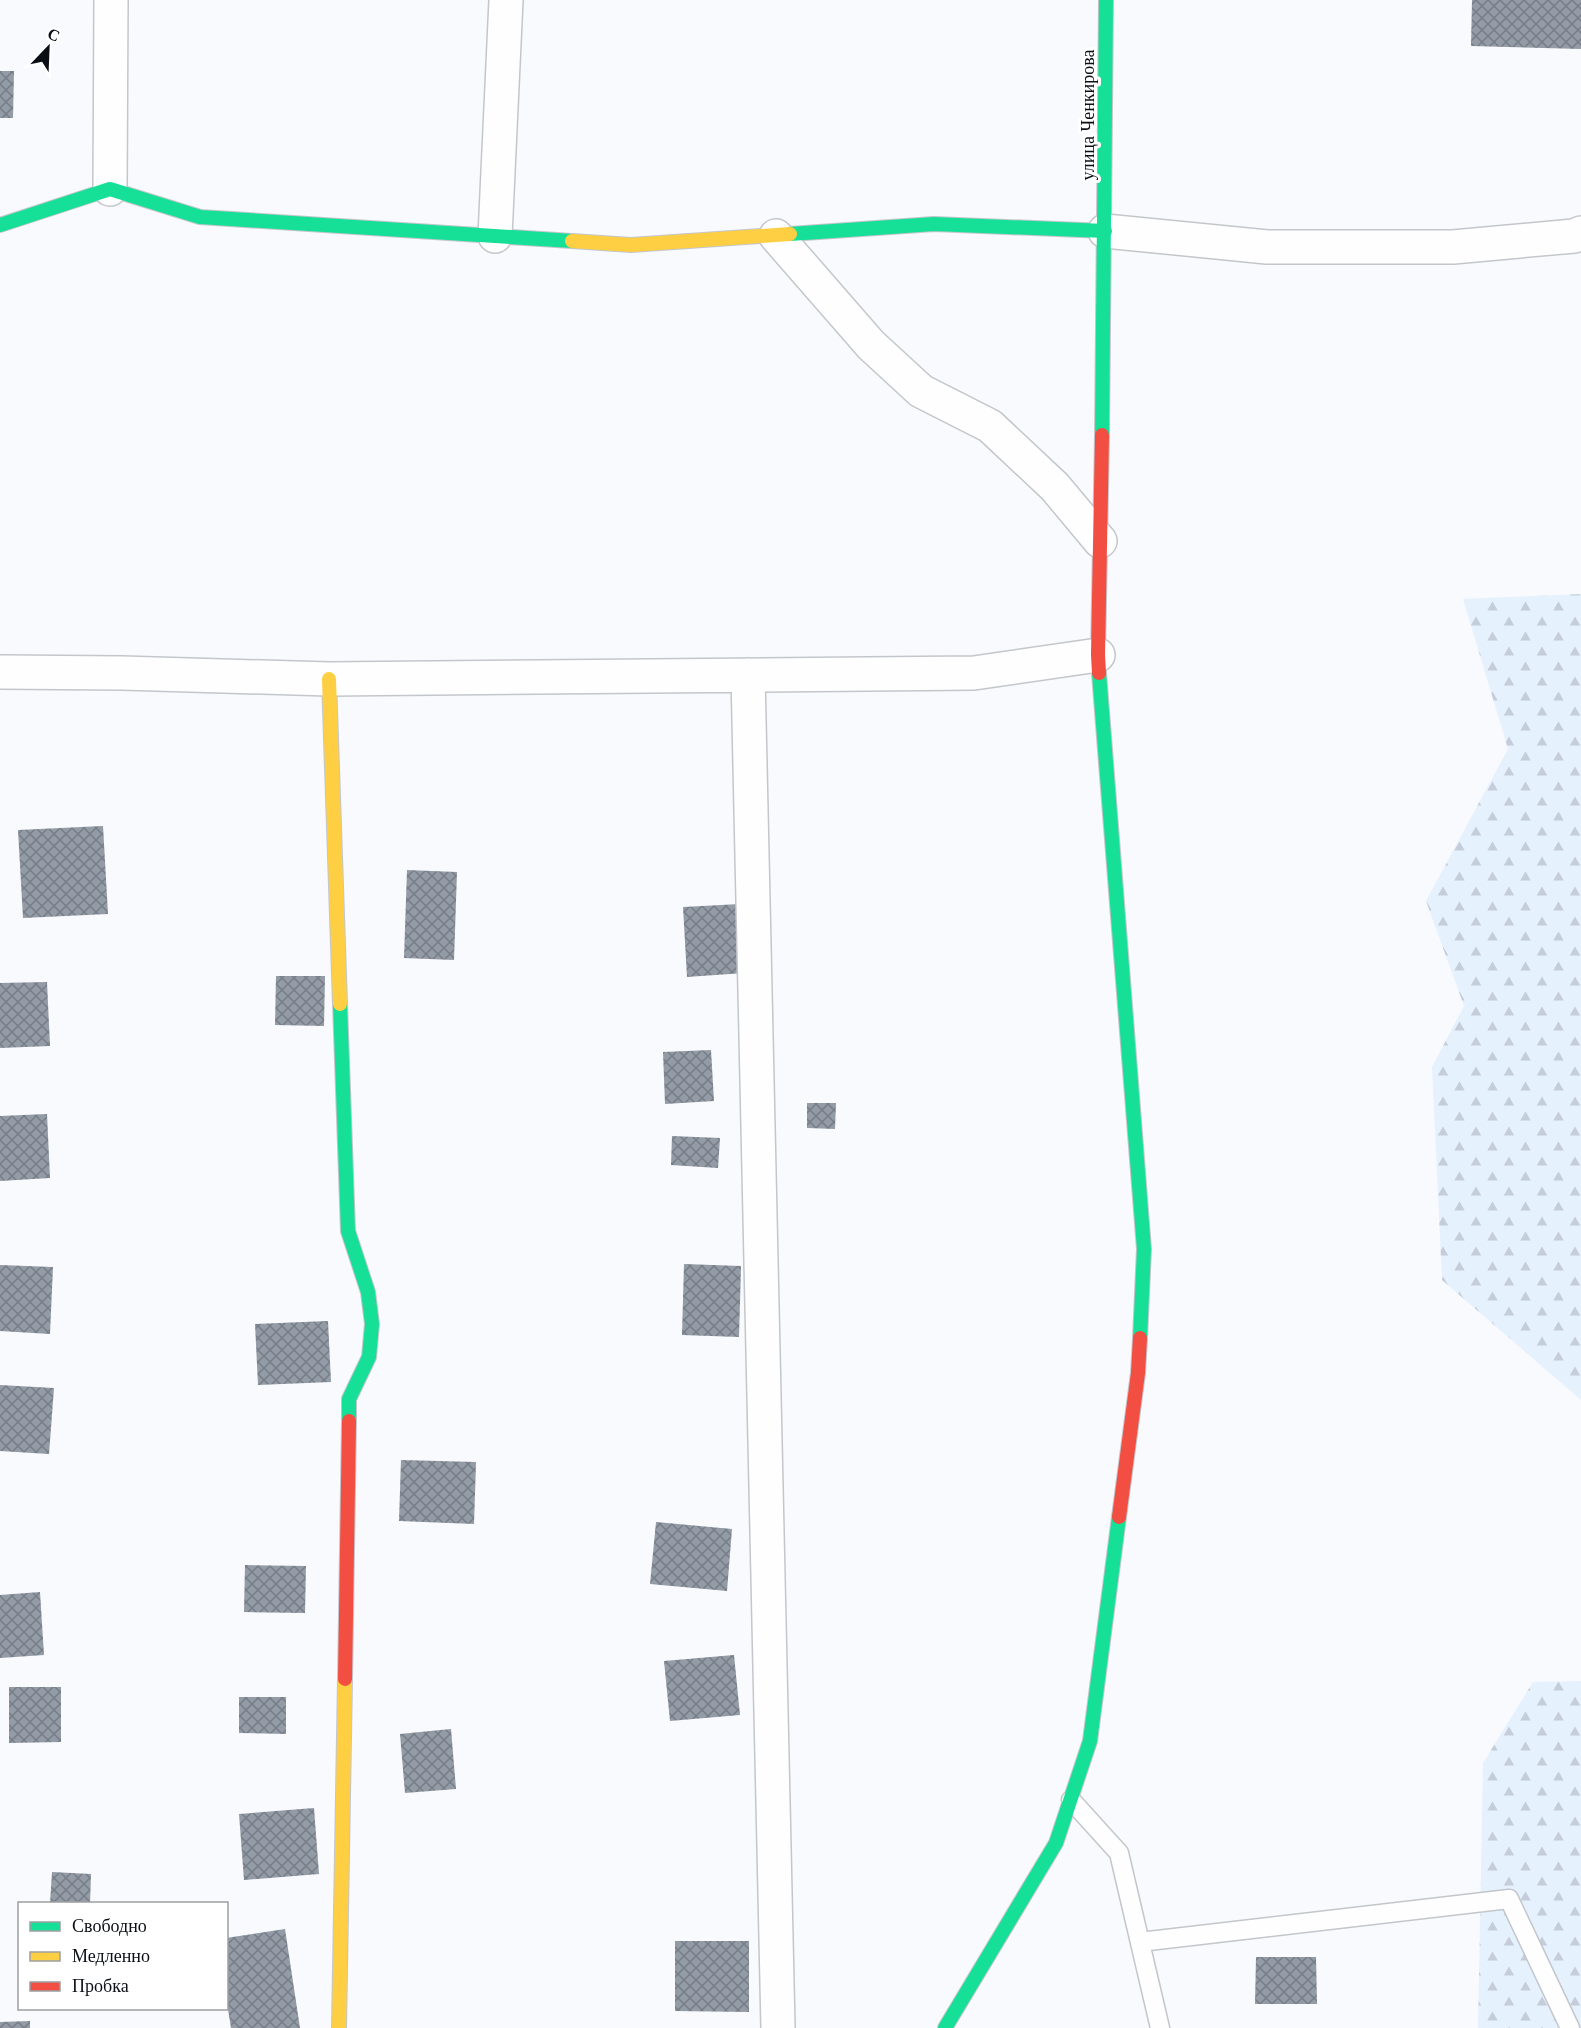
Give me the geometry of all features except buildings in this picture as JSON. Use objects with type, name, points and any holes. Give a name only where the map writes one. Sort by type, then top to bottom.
[{"type":"street","points":[[110,189],[111,0]]},
{"type":"street","points":[[495,237],[506,0]]},
{"type":"street","name":"улица Ченкирова","points":[[945,2028],[1056,1843],[1090,1741],[1138,1373],[1144,1249],[1098,655],[1106,231],[1106,0]]},
{"type":"street","points":[[0,225],[110,189],[200,217],[631,245],[776,237],[934,224],[1106,231],[1267,247],[1454,247],[1574,236],[1581,233]]},
{"type":"street","points":[[776,237],[871,345],[921,391],[990,426],[1055,487],[1100,541]]},
{"type":"street","points":[[0,672],[329,679],[974,673],[1098,655]]},
{"type":"street","points":[[748,675],[778,2028]]},
{"type":"street","points":[[329,679],[348,1230],[365,1277],[373,1322],[369,1359],[349,1400],[339,2028]]},
{"type":"lane","points":[[1071,1800],[1119,1852],[1160,2028]]},
{"type":"lane","points":[[1140,1942],[1509,1899],[1570,2028]]},
{"type":"green space","points":[[1581,594],[1581,1400],[1442,1280],[1432,1067],[1464,1006],[1426,901],[1508,749],[1463,599]]},
{"type":"green space","points":[[1581,1681],[1581,2028],[1478,2028],[1483,1763],[1533,1682]]},
{"type":"traffic: fast","points":[[1102,435],[1106,0]]},
{"type":"traffic: fast","points":[[0,225],[110,189],[200,217],[572,241]]},
{"type":"traffic: fast","points":[[790,234],[934,224],[1105,231]]},
{"type":"traffic: fast","points":[[1099,673],[1144,1249],[1140,1338]]},
{"type":"traffic: fast","points":[[340,1004],[348,1231],[368,1292],[372,1324],[369,1357],[349,1399],[349,1421]]},
{"type":"traffic: fast","points":[[945,2028],[1056,1843],[1090,1741],[1119,1517]]},
{"type":"traffic: slow","points":[[572,241],[631,245],[790,234]]},
{"type":"traffic: slow","points":[[329,679],[340,1004]]},
{"type":"traffic: slow","points":[[339,2028],[345,1679]]},
{"type":"traffic: jam","points":[[1099,673],[1102,435]]},
{"type":"traffic: jam","points":[[1119,1517],[1138,1373],[1140,1338]]},
{"type":"traffic: jam","points":[[345,1679],[349,1421]]}]
